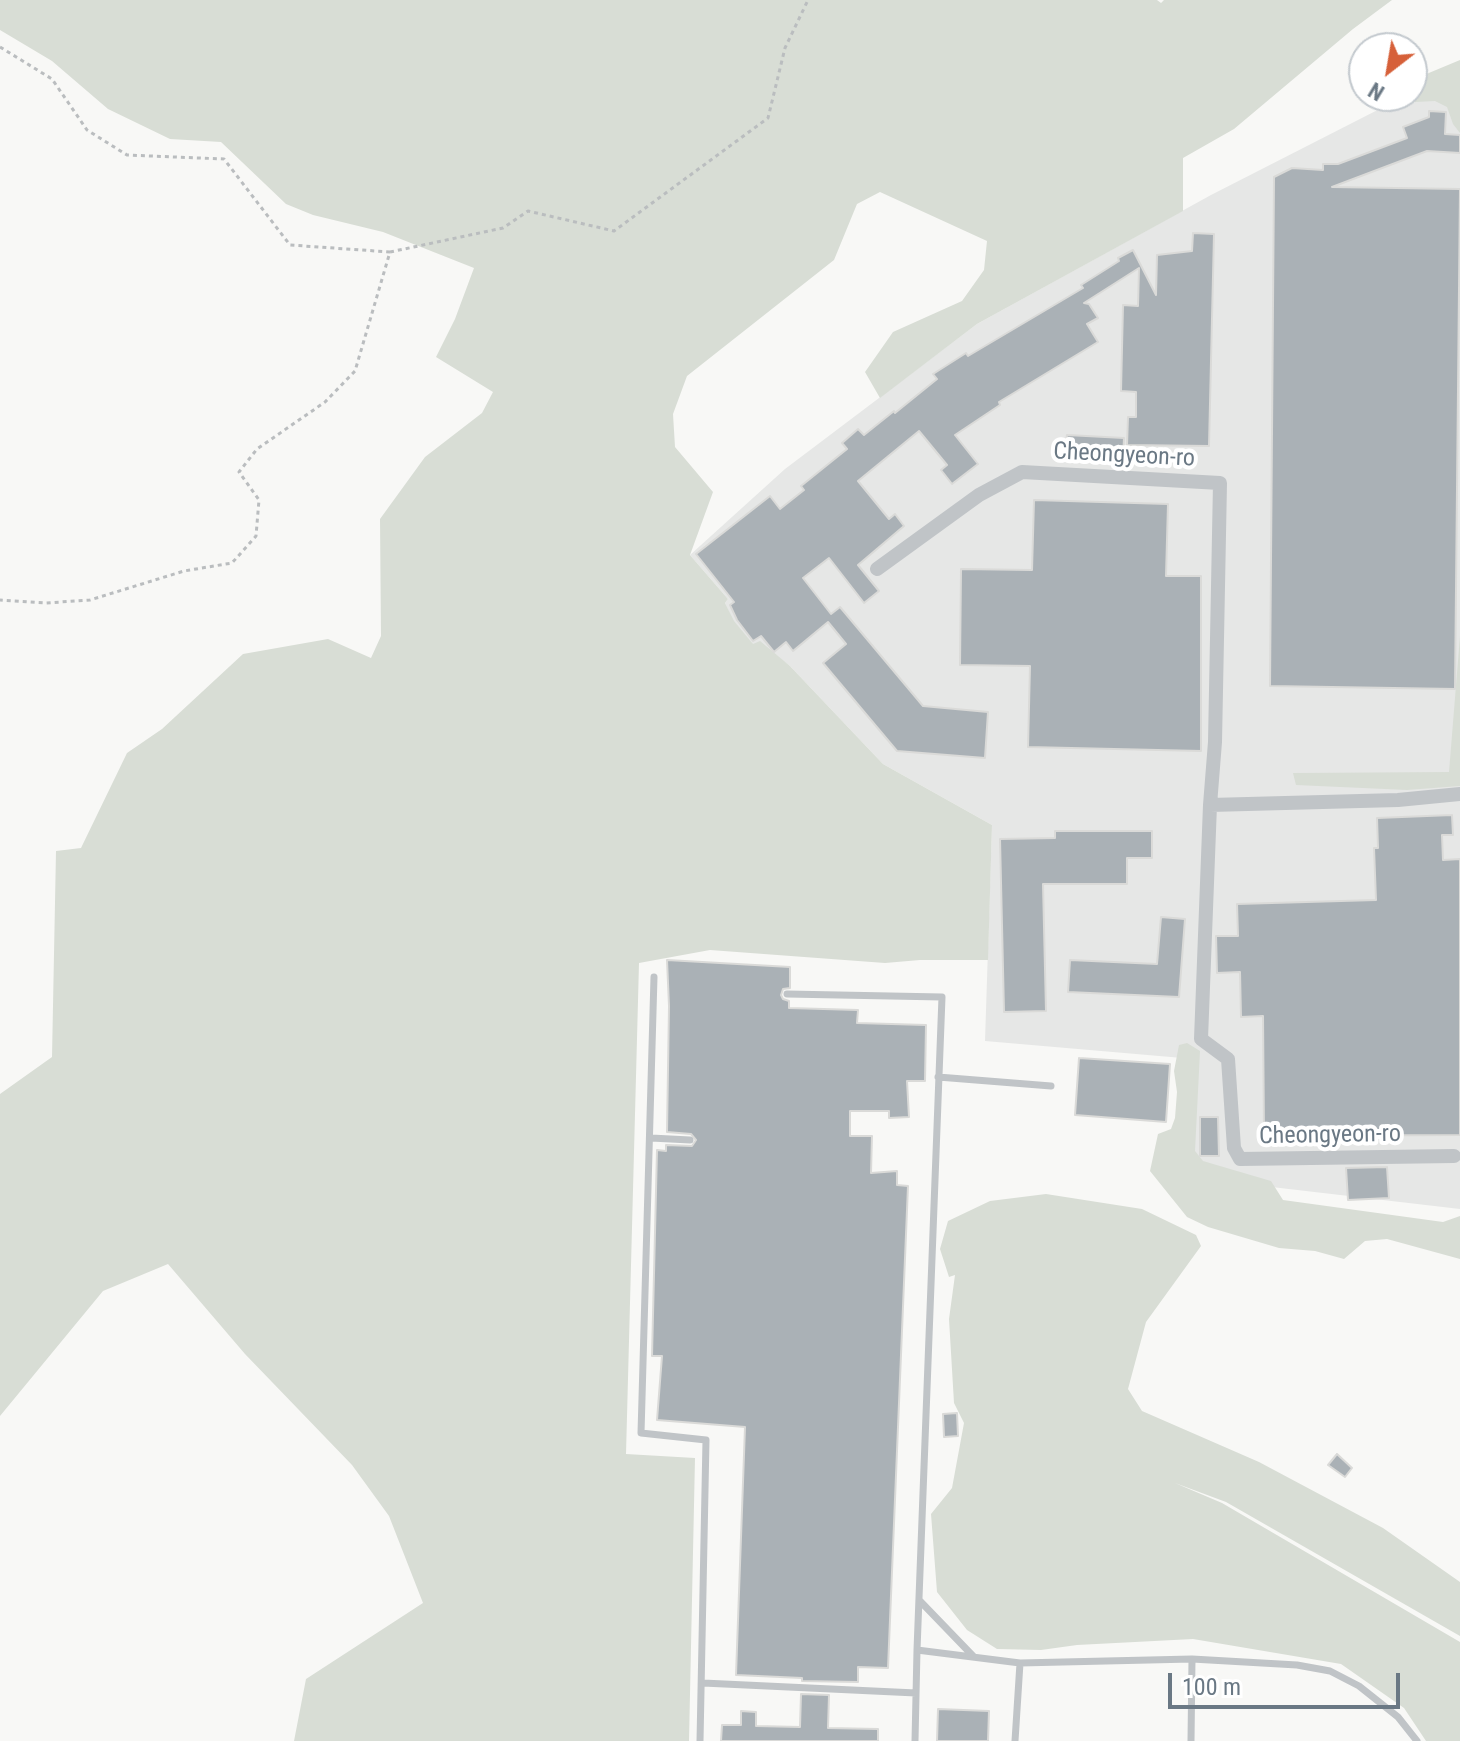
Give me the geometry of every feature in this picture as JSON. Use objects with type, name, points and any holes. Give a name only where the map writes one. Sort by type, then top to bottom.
[{"type":"street","name":"Cheongyeon-ro","points":[[877,569],[979,495],[1022,472],[1220,483],[1215,742],[1201,1039],[1228,1059],[1234,1148],[1240,1159],[1454,1156]]},
{"type":"street","points":[[1210,805],[1398,800],[1460,794]]},
{"type":"lane","points":[[654,977],[641,1433],[706,1440],[700,1741]]},
{"type":"lane","points":[[787,994],[942,997],[915,1741]]},
{"type":"lane","points":[[938,1077],[1051,1086]]},
{"type":"lane","points":[[651,1138],[690,1140]]},
{"type":"lane","points":[[920,1601],[974,1657]]},
{"type":"lane","points":[[917,1650],[1020,1663],[1192,1659],[1297,1665],[1330,1671],[1359,1686],[1398,1717],[1417,1741]]},
{"type":"lane","points":[[1191,1741],[1192,1659]]},
{"type":"lane","points":[[1015,1741],[1020,1663]]},
{"type":"lane","points":[[703,1683],[916,1693]]},
{"type":"path","points":[[0,47],[52,79],[87,130],[127,155],[224,159],[290,245],[390,252],[503,228],[528,211],[614,231],[768,118],[785,48],[808,0]]},
{"type":"path","points":[[0,600],[46,603],[90,600],[184,571],[232,563],[256,536],[259,500],[239,472],[257,449],[325,402],[355,371],[390,252]]},
{"type":"shaded area","points":[[0,0],[1157,0],[1161,3],[1164,0],[1392,0],[1348,32],[1234,129],[1183,158],[1183,211],[977,324],[880,398],[865,372],[893,332],[962,301],[984,270],[987,241],[880,192],[857,204],[834,260],[687,376],[673,414],[675,447],[713,492],[690,555],[728,599],[725,603],[734,621],[753,644],[760,641],[790,666],[883,764],[992,825],[988,960],[885,963],[710,950],[639,963],[626,1454],[695,1458],[689,1741],[294,1741],[306,1679],[423,1603],[389,1516],[352,1465],[245,1354],[168,1264],[103,1291],[0,1416],[0,1094],[52,1057],[56,851],[81,848],[127,753],[162,729],[243,654],[328,639],[371,658],[381,636],[380,519],[425,457],[482,413],[493,392],[436,357],[455,319],[474,268],[383,232],[313,215],[286,204],[221,142],[170,139],[108,109],[52,61],[0,30]]},
{"type":"shaded area","points":[[1460,60],[1460,133],[1447,107],[1428,101],[1428,73]]},
{"type":"shaded area","points":[[1460,68],[1460,1209],[1186,1177],[1194,1059],[985,1041],[992,825],[883,764],[790,666],[753,645],[733,621],[725,603],[728,599],[690,555],[785,469],[977,324],[1211,195],[1374,112],[1428,112],[1428,87]]},
{"type":"shaded area","points":[[1460,636],[1460,786],[1407,790],[1296,785],[1293,773],[1449,772]]},
{"type":"shaded area","points":[[1187,1043],[1200,1051],[1195,1151],[1203,1161],[1271,1181],[1283,1200],[1443,1222],[1460,1216],[1460,1259],[1387,1239],[1365,1241],[1344,1259],[1315,1251],[1279,1248],[1208,1227],[1187,1217],[1150,1171],[1158,1134],[1171,1129],[1175,1118],[1177,1092],[1174,1071],[1179,1045]]},
{"type":"shaded area","points":[[1046,1194],[1142,1209],[1196,1235],[1201,1246],[1146,1322],[1128,1389],[1142,1411],[1259,1462],[1383,1528],[1460,1582],[1460,1636],[1226,1502],[1175,1483],[1222,1503],[1460,1642],[1460,1741],[1426,1741],[1404,1708],[1341,1664],[1193,1639],[1041,1650],[997,1649],[967,1630],[937,1592],[931,1514],[952,1488],[964,1423],[954,1403],[949,1319],[955,1275],[949,1277],[940,1249],[948,1221],[990,1201]]},
{"type":"building","points":[[1429,111],[1446,112],[1445,134],[1460,135],[1460,153],[1427,151],[1332,187],[1460,189],[1455,689],[1270,686],[1274,177],[1292,168],[1323,170],[1323,164],[1338,164],[1407,138],[1403,127],[1429,117]]},
{"type":"building","points":[[1193,233],[1214,234],[1209,446],[1127,445],[1128,417],[1136,417],[1136,392],[1121,391],[1123,305],[1138,306],[1139,268],[1084,303],[1089,304],[1098,318],[1087,324],[1098,342],[999,402],[1000,405],[955,435],[978,464],[952,484],[941,470],[947,465],[919,431],[858,481],[889,519],[895,514],[904,526],[858,565],[879,591],[864,603],[829,558],[803,578],[831,614],[840,607],[923,706],[988,712],[985,758],[897,751],[823,663],[846,644],[828,622],[793,651],[786,642],[774,652],[761,636],[753,641],[737,620],[730,605],[734,602],[696,554],[770,496],[780,509],[804,490],[801,486],[847,449],[842,443],[858,429],[864,435],[937,379],[933,374],[1083,288],[1081,285],[1119,261],[1118,258],[1133,250],[1156,295],[1157,255],[1192,251]]},
{"type":"building","points":[[1067,435],[1124,438],[1123,459],[1058,456],[1058,441],[1066,441]]},
{"type":"building","points":[[1034,500],[1168,504],[1166,576],[1201,576],[1201,751],[1028,747],[1030,666],[960,665],[961,569],[1032,570]]},
{"type":"building","points":[[1452,815],[1453,835],[1442,835],[1443,860],[1460,859],[1460,1135],[1264,1136],[1263,1016],[1241,1017],[1240,972],[1217,973],[1216,936],[1238,936],[1237,904],[1376,900],[1374,848],[1378,848],[1377,818]]},
{"type":"building","points":[[1055,831],[1152,831],[1152,858],[1127,858],[1127,884],[1043,884],[1046,1011],[1004,1012],[1000,839],[1055,838]]},
{"type":"building","points":[[1161,917],[1185,919],[1179,997],[1068,992],[1070,960],[1157,964]]},
{"type":"building","points":[[667,960],[790,967],[790,988],[783,989],[781,995],[789,1001],[789,1008],[858,1010],[857,1023],[926,1025],[925,1081],[907,1081],[909,1117],[889,1118],[889,1111],[850,1111],[850,1136],[872,1136],[871,1173],[897,1171],[897,1185],[908,1186],[888,1668],[858,1667],[858,1682],[736,1675],[745,1427],[657,1420],[662,1356],[652,1356],[657,1150],[666,1151],[666,1145],[692,1146],[696,1140],[691,1134],[667,1132]]},
{"type":"building","points":[[1079,1058],[1170,1064],[1166,1122],[1075,1115]]},
{"type":"building","points":[[1200,1117],[1218,1117],[1219,1156],[1200,1156]]},
{"type":"building","points":[[1387,1167],[1389,1198],[1348,1200],[1346,1168]]},
{"type":"building","points":[[957,1413],[958,1436],[944,1437],[943,1414]]},
{"type":"building","points":[[1337,1454],[1352,1468],[1345,1477],[1328,1465]]},
{"type":"building","points":[[801,1694],[829,1695],[828,1728],[878,1729],[878,1741],[721,1741],[722,1725],[741,1725],[741,1711],[756,1712],[756,1726],[800,1727]]},
{"type":"building","points":[[938,1709],[989,1711],[988,1741],[937,1741]]}]
